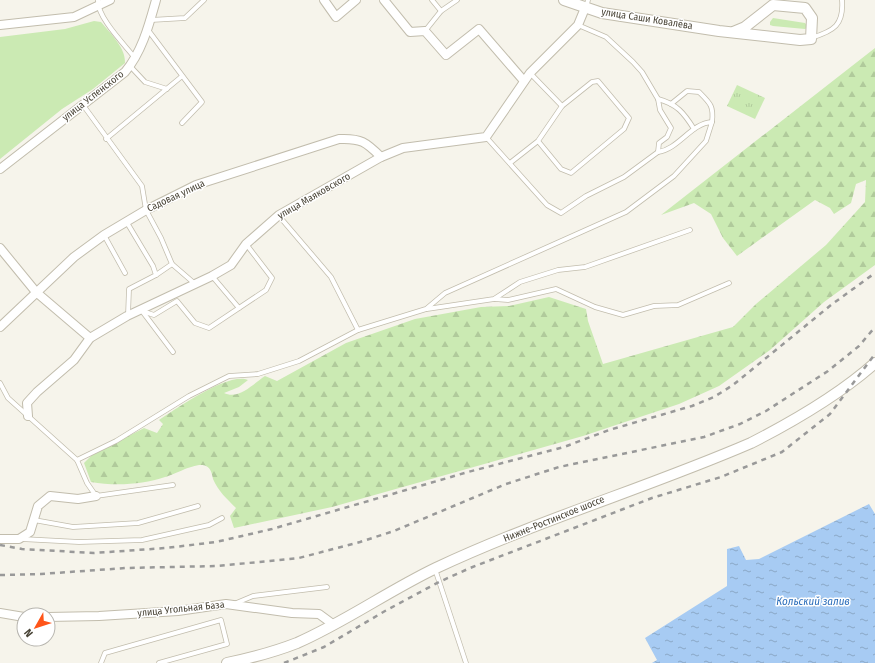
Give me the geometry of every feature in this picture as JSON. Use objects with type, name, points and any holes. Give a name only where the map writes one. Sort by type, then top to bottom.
[{"type":"street","points":[[0,25],[74,17],[98,3],[110,0]]},
{"type":"street","name":"улица Успенского","points":[[0,169],[83,105],[130,66],[148,30],[156,0]]},
{"type":"street","points":[[324,0],[336,17],[356,0]]},
{"type":"street","points":[[384,0],[410,32],[425,31],[446,55],[479,29],[524,81]]},
{"type":"street","name":"улица Саши Ковалёва","points":[[564,0],[587,4],[602,13],[733,32],[800,40],[810,38]]},
{"type":"street","points":[[486,137],[530,73],[578,25],[587,4]]},
{"type":"street","points":[[733,32],[745,27],[773,5],[805,8],[812,18],[810,38]]},
{"type":"street","name":"улица Маяковского","points":[[28,416],[27,403],[37,392],[74,360],[90,338],[127,316],[142,311],[231,265],[246,244],[279,215],[381,157],[402,148],[486,137]]},
{"type":"street","name":"Садовая улица","points":[[0,327],[74,258],[104,236],[126,221],[196,185],[339,139],[356,138],[368,144],[381,157]]},
{"type":"street","points":[[0,248],[36,292],[90,338]]},
{"type":"street","name":"Нижне-Ростинское шоссе","points":[[227,663],[270,652],[297,643],[334,625],[435,569],[497,542],[751,443],[781,428],[858,377],[875,362]]},
{"type":"street","points":[[0,539],[19,538],[30,532],[38,506],[50,496],[78,499],[96,496]]},
{"type":"street","name":"улица Угольная База","points":[[56,617],[99,616],[178,611],[231,605],[292,613],[319,614],[334,625]]},
{"type":"street","points":[[0,613],[16,616]]},
{"type":"lane","points":[[151,20],[186,18],[204,0]]},
{"type":"lane","points":[[432,0],[441,11]]},
{"type":"lane","points":[[425,31],[441,11],[457,0]]},
{"type":"lane","points":[[810,38],[826,33],[838,25],[841,19],[842,0]]},
{"type":"lane","points":[[842,9],[846,0]]},
{"type":"lane","points":[[98,3],[106,20],[135,58]]},
{"type":"lane","points":[[578,25],[606,37],[620,48],[642,72],[658,99],[660,110],[671,128],[668,137],[659,143],[658,152]]},
{"type":"lane","points":[[148,30],[181,77],[202,102],[182,123]]},
{"type":"lane","points":[[130,66],[145,82],[167,89]]},
{"type":"lane","points":[[530,73],[562,106]]},
{"type":"lane","points":[[106,139],[181,77]]},
{"type":"lane","points":[[510,163],[538,141],[562,106],[592,82],[598,81],[629,118],[624,129],[571,173],[561,169],[538,141]]},
{"type":"lane","points":[[426,309],[445,293],[626,212],[674,176],[706,141],[713,114],[711,103],[699,92],[687,91],[671,104]]},
{"type":"lane","points":[[658,99],[671,104],[684,113],[694,129]]},
{"type":"lane","points":[[83,105],[106,139],[142,186],[146,210],[161,238],[172,264],[194,283]]},
{"type":"lane","points":[[486,137],[547,205],[561,213],[586,196],[624,177],[658,152],[668,151],[694,129],[704,123],[712,122]]},
{"type":"lane","points":[[279,215],[331,277],[358,330]]},
{"type":"lane","points":[[126,221],[153,266],[156,275]]},
{"type":"lane","points":[[494,299],[520,282],[558,270],[585,267],[690,230]]},
{"type":"lane","points":[[104,236],[125,273]]},
{"type":"lane","points":[[142,311],[154,315],[177,301],[195,323],[209,328],[266,290],[272,278],[246,244]]},
{"type":"lane","points":[[127,316],[129,289],[156,275],[172,264]]},
{"type":"lane","points":[[212,276],[239,308]]},
{"type":"lane","points":[[77,460],[116,441],[189,396],[229,376],[258,374],[299,361],[358,330],[426,309],[494,299],[508,300],[556,289],[595,307],[623,315],[654,306],[678,304],[730,283]]},
{"type":"lane","points":[[142,311],[173,352]]},
{"type":"lane","points":[[0,383],[8,398],[77,460],[87,482],[96,496],[173,485]]},
{"type":"lane","points":[[34,520],[72,527],[138,522],[198,506]]},
{"type":"lane","points":[[19,538],[79,542],[142,540],[209,525],[222,518]]},
{"type":"lane","points":[[435,569],[466,663]]},
{"type":"lane","points":[[231,605],[253,596],[327,587]]},
{"type":"lane","points":[[101,663],[105,653],[221,620],[227,644],[159,663]]},
{"type":"green space","points":[[773,18],[805,23],[808,27],[805,29],[773,26],[770,25],[770,22]]},
{"type":"green space","points":[[94,21],[101,22],[117,41],[125,57],[125,63],[93,89],[62,109],[0,159],[0,37],[65,29]]},
{"type":"green space","points":[[875,48],[875,265],[824,302],[770,350],[719,386],[679,404],[583,436],[332,507],[234,528],[230,516],[236,508],[220,491],[213,479],[212,473],[206,466],[197,465],[169,476],[147,482],[109,484],[91,482],[84,463],[92,455],[144,428],[157,433],[163,424],[159,420],[203,392],[229,381],[240,379],[248,380],[239,387],[224,393],[230,395],[240,393],[251,387],[265,376],[277,381],[346,343],[415,319],[481,307],[509,306],[549,297],[586,309],[588,321],[603,364],[733,327],[756,304],[826,245],[865,202],[866,180],[856,184],[851,203],[834,214],[830,208],[815,200],[737,256],[723,238],[711,214],[694,203],[661,215]]},
{"type":"green space","points":[[737,85],[765,98],[755,119],[727,106]]},
{"type":"water","name":"Кольский залив","points":[[869,504],[875,514],[875,663],[652,663],[657,660],[645,638],[727,586],[727,549],[739,546],[746,560],[759,559]]},
{"type":"railway","points":[[0,545],[22,549],[94,553],[166,548],[216,542],[272,529],[468,472],[564,447],[609,430],[692,406],[714,397],[733,385],[831,305],[875,273]]},
{"type":"railway","points":[[0,575],[41,574],[126,568],[218,566],[299,558],[360,542],[394,531],[506,484],[559,467],[704,437],[740,424],[766,411],[828,371],[859,346],[875,327]]},
{"type":"railway","points":[[284,663],[324,647],[385,611],[439,582],[470,568],[652,498],[721,477],[782,452],[830,414],[875,354]]}]
